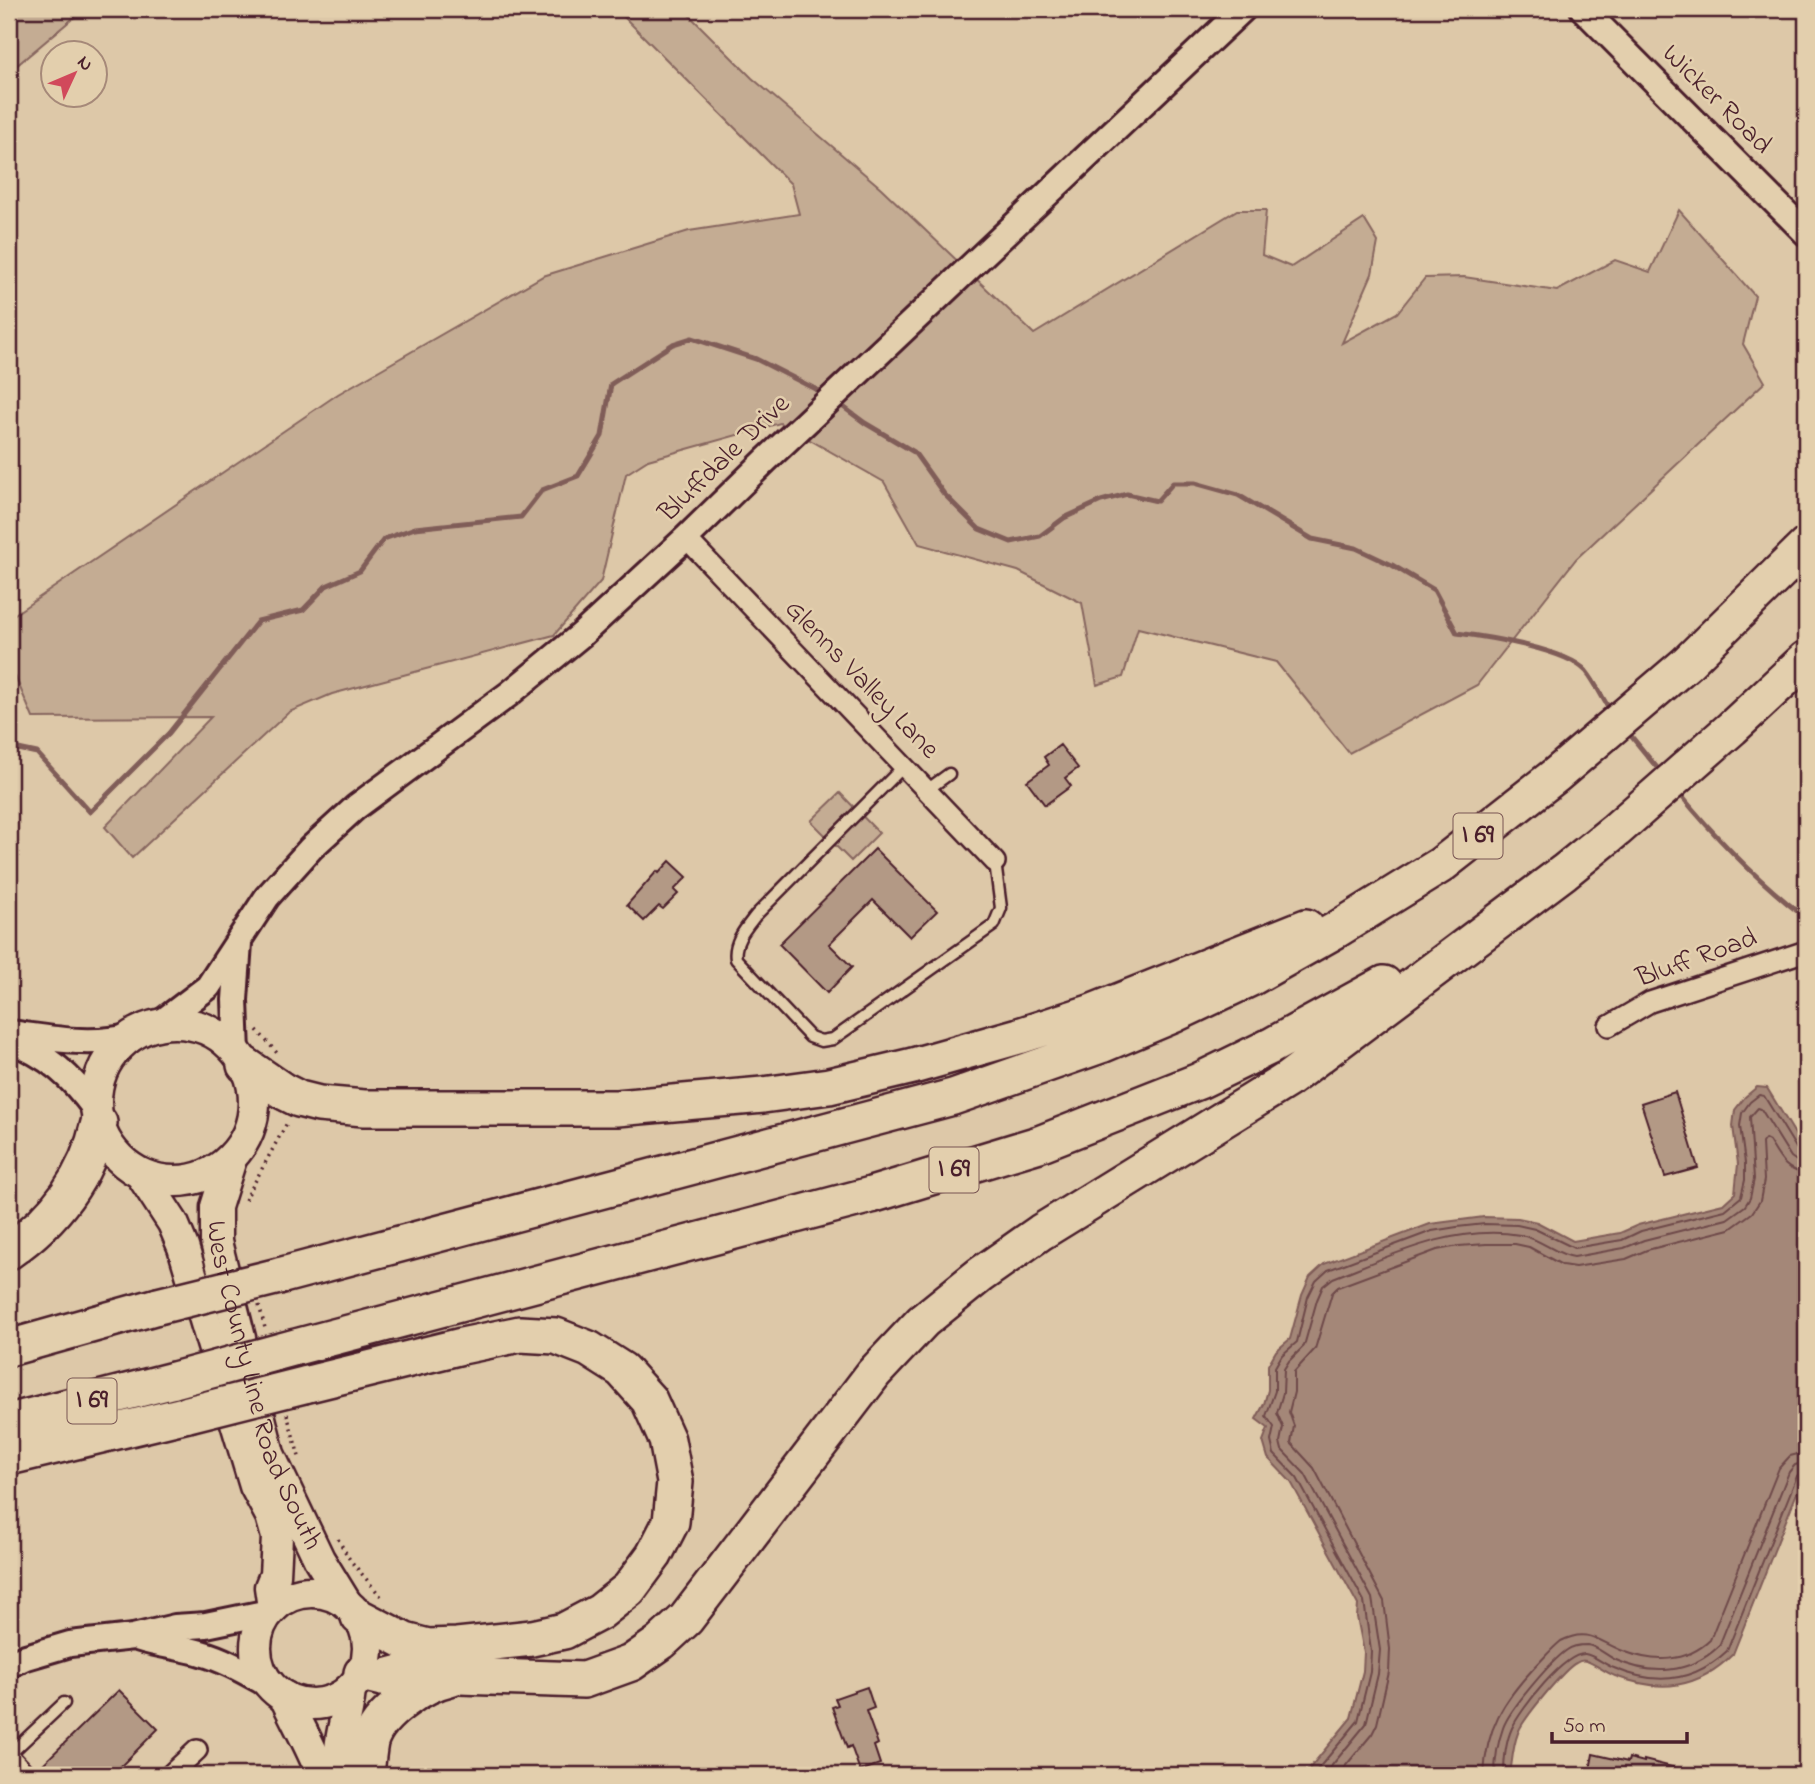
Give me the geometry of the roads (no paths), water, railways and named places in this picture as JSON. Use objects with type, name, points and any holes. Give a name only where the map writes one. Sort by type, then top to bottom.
[{"type":"highway","name":"I 69","points":[[9,1348],[158,1306],[940,1101],[1015,1076],[1150,1024],[1249,979],[1441,866],[1556,775],[1686,664],[1806,546]]},
{"type":"highway","name":"I 69","points":[[9,1422],[872,1195],[1039,1144],[1199,1082],[1414,967],[1564,872],[1616,831],[1806,659]]},
{"type":"highway","points":[[356,1681],[424,1671],[460,1676],[584,1680],[631,1663],[686,1619],[874,1373],[923,1321],[980,1275],[1041,1232],[1287,1080],[1564,872]]},
{"type":"highway","points":[[241,1059],[299,1099],[319,1104],[364,1108],[617,1108],[699,1103],[789,1092],[829,1086],[913,1066],[1090,1013],[1398,892]]},
{"type":"highway","points":[[9,1251],[42,1224],[68,1194],[87,1164],[98,1117]]},
{"type":"highway","points":[[9,1457],[520,1334],[556,1336],[589,1349],[622,1370],[649,1400],[667,1440],[675,1482],[671,1522],[654,1555],[629,1589],[600,1612],[564,1631],[532,1638],[428,1647],[405,1641],[352,1610]]},
{"type":"highway","points":[[366,1775],[371,1739],[397,1707],[408,1696],[435,1681],[460,1676]]},
{"type":"main road","points":[[180,1023],[202,1028],[221,1038],[241,1059],[253,1089],[254,1114],[246,1138],[231,1159],[212,1173],[188,1181],[164,1181],[141,1174],[122,1161],[108,1144],[98,1117],[97,1088],[103,1068],[115,1050],[145,1030],[180,1023]]},
{"type":"main road","name":"West County Line Road South","points":[[231,1159],[216,1207],[216,1242],[269,1454],[307,1537],[352,1610]]},
{"type":"main road","name":"West County Line Road South","points":[[141,1174],[173,1223],[255,1486],[271,1517],[276,1537],[275,1575],[270,1587],[271,1610]]},
{"type":"main road","points":[[322,1775],[314,1753],[278,1691],[262,1673],[257,1657],[256,1641],[259,1630],[271,1610],[285,1598],[300,1593],[324,1593],[352,1610],[367,1635],[368,1654],[356,1681],[339,1749],[344,1775]]},
{"type":"main road","points":[[278,1691],[302,1703],[319,1703],[336,1698],[356,1681]]},
{"type":"street","name":"Bluffdale Drive","points":[[9,1033],[86,1043],[114,1041],[145,1030],[208,987],[267,897],[311,848],[356,807],[520,686],[581,635],[1243,9]]},
{"type":"street","name":"Wicker Road","points":[[1583,9],[1806,233]]},
{"type":"street","name":"Glenns Valley Lane","points":[[686,538],[995,862]]},
{"type":"street","name":"Bluffdale Drive","points":[[240,939],[235,1000],[241,1059]]},
{"type":"street","name":"Bluff Road","points":[[1609,1026],[1650,1002],[1801,953]]},
{"type":"street","points":[[9,1040],[50,1060],[68,1075],[98,1117]]},
{"type":"street","points":[[9,1665],[70,1644],[133,1637],[271,1610]]},
{"type":"street","points":[[133,1637],[226,1661],[278,1691]]},
{"type":"street","points":[[170,1775],[197,1750]]},
{"type":"lane","points":[[904,766],[757,915],[737,943],[734,951],[736,959],[810,1037],[821,1041],[833,1039],[994,925],[1000,908],[995,862]]},
{"type":"lane","points":[[927,790],[949,774]]},
{"type":"lane","points":[[32,1775],[10,1751],[64,1703]]},
{"type":"water","points":[[1757,1087],[1767,1088],[1806,1152],[1806,1470],[1733,1654],[1706,1675],[1692,1681],[1663,1686],[1632,1681],[1611,1675],[1589,1662],[1577,1662],[1554,1684],[1521,1726],[1515,1743],[1510,1775],[1304,1775],[1351,1718],[1363,1671],[1364,1652],[1357,1617],[1358,1605],[1291,1482],[1268,1458],[1263,1441],[1268,1428],[1256,1419],[1268,1390],[1268,1365],[1276,1351],[1290,1339],[1310,1277],[1324,1264],[1430,1224],[1484,1217],[1518,1218],[1537,1222],[1573,1241],[1620,1233],[1638,1225],[1723,1204],[1735,1193],[1738,1164],[1733,1126],[1735,1110]]},
{"type":"waterway","points":[[9,747],[37,753],[90,812],[169,733],[258,621],[303,610],[326,586],[360,571],[384,539],[415,528],[521,517],[542,490],[578,476],[602,436],[611,384],[673,344],[692,338],[756,359],[827,395]]},
{"type":"waterway","points":[[838,403],[865,423],[914,452],[944,494],[979,529],[1011,542],[1040,536],[1064,518],[1101,501],[1127,494],[1157,501],[1173,483],[1195,483],[1238,495],[1312,539],[1356,548],[1434,590],[1457,633],[1525,645],[1576,663],[1590,676],[1612,713]]},
{"type":"waterway","points":[[1627,731],[1663,775]]},
{"type":"waterway","points":[[1679,793],[1739,859],[1806,918]]}]
